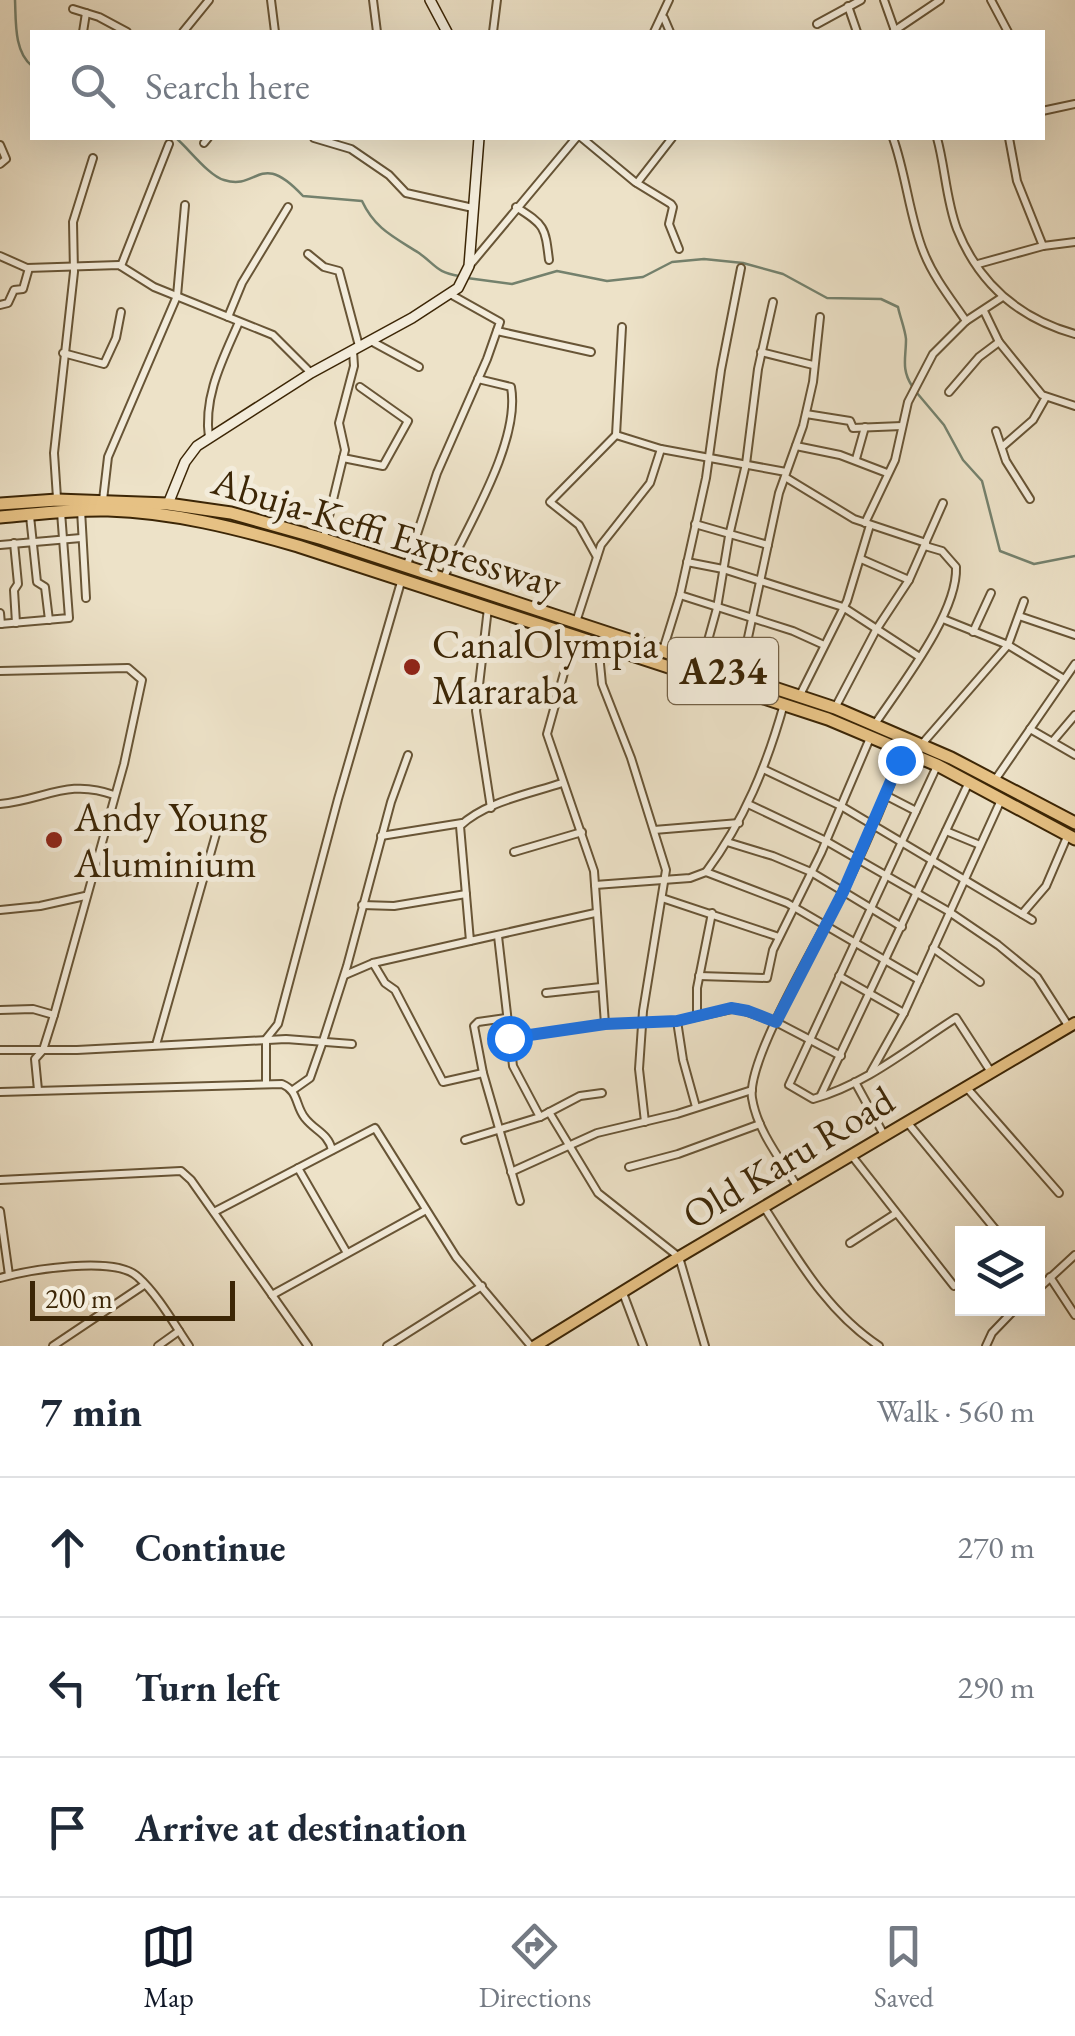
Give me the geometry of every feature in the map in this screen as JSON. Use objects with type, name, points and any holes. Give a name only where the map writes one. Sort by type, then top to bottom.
[{"type":"highway","name":"Abuja-Keffi Expressway","points":[[0,517],[103,500],[168,504],[230,514],[323,539],[444,578],[575,629],[598,643],[922,744],[1075,823]]},
{"type":"highway","name":"Abuja-Keffi Expressway","points":[[0,504],[21,511]]},
{"type":"highway","name":"Abuja-Keffi Expressway","points":[[51,506],[216,524],[488,607],[663,651],[835,708],[904,750],[938,764],[1072,837]]},
{"type":"main road","name":"Old Karu Road","points":[[533,1346],[1072,1025]]},
{"type":"street","points":[[185,30],[209,0]]},
{"type":"street","points":[[271,0],[275,30]]},
{"type":"street","points":[[373,0],[377,30]]},
{"type":"street","points":[[430,0],[446,30]]},
{"type":"street","points":[[492,30],[498,0]]},
{"type":"street","points":[[655,30],[669,0]]},
{"type":"street","points":[[816,24],[861,0]]},
{"type":"street","points":[[884,0],[894,30]]},
{"type":"street","points":[[898,30],[940,0]]},
{"type":"street","points":[[991,0],[1007,30]]},
{"type":"street","points":[[848,6],[855,30]]},
{"type":"street","points":[[73,9],[123,30]]},
{"type":"street","points":[[83,30],[86,13]]},
{"type":"street","points":[[664,17],[669,30]]},
{"type":"street","points":[[1045,110],[1075,104]]},
{"type":"street","points":[[321,140],[351,149],[389,175],[406,194],[474,208]]},
{"type":"street","points":[[469,266],[479,140]]},
{"type":"street","points":[[168,504],[184,462],[208,438],[458,288],[469,266],[577,140]]},
{"type":"street","points":[[582,140],[674,208],[670,224],[679,249]]},
{"type":"street","points":[[638,183],[670,140]]},
{"type":"street","points":[[894,140],[922,248],[966,322]]},
{"type":"street","points":[[936,140],[958,231],[1002,298],[1054,328],[1075,334]]},
{"type":"street","points":[[1008,140],[1017,181],[1043,246]]},
{"type":"street","points":[[120,266],[169,144]]},
{"type":"street","points":[[0,145],[6,159],[0,164]]},
{"type":"street","points":[[0,613],[0,624],[70,616],[63,539],[51,506],[74,266],[73,222],[93,158]]},
{"type":"street","points":[[103,500],[108,457],[177,296],[185,205]]},
{"type":"street","points":[[228,317],[242,283],[288,207]]},
{"type":"street","points":[[516,208],[544,226],[549,260]]},
{"type":"street","points":[[978,264],[1043,246],[1075,242]]},
{"type":"street","points":[[308,254],[338,271],[356,348],[339,422],[345,445],[343,458],[323,539]]},
{"type":"street","points":[[0,256],[29,268],[120,266],[177,296],[273,336],[311,373]]},
{"type":"street","points":[[0,305],[8,303],[14,290],[23,289],[29,268]]},
{"type":"street","points":[[663,651],[680,595],[710,457],[721,370],[741,268]]},
{"type":"street","points":[[406,566],[437,472],[500,322],[450,294]]},
{"type":"street","points":[[799,696],[844,608],[861,559],[867,524],[894,460],[908,402],[934,354],[966,322],[1002,298]]},
{"type":"street","points":[[702,664],[746,464],[761,352],[773,302]]},
{"type":"street","points":[[984,311],[999,342],[1046,397],[1075,406]]},
{"type":"street","points":[[64,352],[104,364],[116,338],[121,312]]},
{"type":"street","points":[[739,676],[786,475],[806,414],[820,317]]},
{"type":"street","points":[[208,438],[206,423],[214,382],[239,322]]},
{"type":"street","points":[[597,557],[579,526],[550,502],[616,435],[622,327]]},
{"type":"street","points":[[497,332],[591,352]]},
{"type":"street","points":[[370,340],[419,367]]},
{"type":"street","points":[[950,392],[978,357],[999,342]]},
{"type":"street","points":[[761,352],[813,364]]},
{"type":"street","points":[[444,578],[496,472],[512,412],[511,387],[478,378]]},
{"type":"street","points":[[343,458],[383,466],[408,421],[360,387]]},
{"type":"street","points":[[1002,447],[1033,420],[1046,397]]},
{"type":"street","points":[[806,414],[850,422],[853,428],[902,426]]},
{"type":"street","points":[[856,460],[865,427]]},
{"type":"street","points":[[996,432],[1006,461],[1030,499]]},
{"type":"street","points":[[616,435],[661,449],[786,475],[815,498],[867,524],[941,550],[957,570],[943,619],[872,730],[826,841],[778,937],[767,978],[699,976]]},
{"type":"street","points":[[796,446],[856,460],[887,473]]},
{"type":"street","points":[[605,1024],[594,872],[562,783],[547,726],[552,721],[575,629],[603,542],[650,483],[661,449]]},
{"type":"street","points":[[835,708],[876,630],[909,580],[942,503]]},
{"type":"street","points":[[81,510],[86,598]]},
{"type":"street","points":[[21,511],[32,541],[37,582],[45,587],[49,620]]},
{"type":"street","points":[[696,524],[768,546]]},
{"type":"street","points":[[0,544],[81,538]]},
{"type":"street","points":[[14,542],[16,622]]},
{"type":"street","points":[[861,559],[909,580]]},
{"type":"street","points":[[687,562],[761,580],[766,585],[844,608],[918,656]]},
{"type":"street","points":[[266,1084],[266,1040],[278,1024],[327,836],[402,579]]},
{"type":"street","points":[[973,632],[992,593]]},
{"type":"street","points":[[680,595],[793,630],[824,645]]},
{"type":"street","points":[[922,744],[1008,645],[1024,601]]},
{"type":"street","points":[[488,607],[476,711],[491,808]]},
{"type":"street","points":[[1019,616],[1075,635]]},
{"type":"street","points":[[943,619],[1008,645],[1064,679]]},
{"type":"street","points":[[598,643],[600,678],[631,758],[666,870],[638,1070],[645,1122]]},
{"type":"street","points":[[995,780],[1075,664]]},
{"type":"street","points":[[0,671],[128,668],[142,680],[115,795],[54,1015],[44,1050],[35,1059],[38,1090]]},
{"type":"street","points":[[594,885],[690,878],[706,872],[748,804],[784,704]]},
{"type":"street","points":[[1053,741],[1075,714]]},
{"type":"street","points":[[1030,728],[1075,754]]},
{"type":"street","points":[[798,1187],[760,1124],[752,1090],[756,1070],[776,1022],[843,892],[904,750]]},
{"type":"street","points":[[293,1090],[310,1078],[323,1041],[408,755]]},
{"type":"street","points":[[938,764],[789,1084],[811,1098],[821,1097],[870,1074],[956,1018],[991,1072]]},
{"type":"street","points":[[763,769],[841,806],[1032,920]]},
{"type":"street","points":[[821,1097],[970,782]]},
{"type":"street","points":[[381,836],[462,823],[491,808],[562,783]]},
{"type":"street","points":[[0,804],[71,788],[94,788],[115,795]]},
{"type":"street","points":[[885,795],[916,811]]},
{"type":"street","points":[[870,1074],[904,1013],[1001,798]]},
{"type":"street","points":[[748,804],[826,841],[948,911],[1038,977],[1072,1025]]},
{"type":"street","points":[[462,823],[459,830],[470,940]]},
{"type":"street","points":[[654,830],[739,823]]},
{"type":"street","points":[[156,1044],[218,827]]},
{"type":"street","points":[[946,830],[980,845]]},
{"type":"street","points":[[514,852],[582,832]]},
{"type":"street","points":[[1022,914],[1046,886],[1072,837]]},
{"type":"street","points":[[726,842],[810,872],[902,927]]},
{"type":"street","points":[[706,872],[792,907],[918,980]]},
{"type":"street","points":[[362,904],[394,906],[466,894]]},
{"type":"street","points":[[0,910],[86,896]]},
{"type":"street","points":[[662,898],[778,937]]},
{"type":"street","points":[[697,1014],[699,976],[712,913]]},
{"type":"street","points":[[344,976],[373,963],[595,914]]},
{"type":"street","points":[[498,936],[514,1066],[540,1116]]},
{"type":"street","points":[[933,948],[980,982]]},
{"type":"street","points":[[373,963],[384,983],[395,990],[441,1081],[483,1073]]},
{"type":"street","points":[[839,976],[904,1013]]},
{"type":"street","points":[[546,992],[602,986]]},
{"type":"street","points":[[509,1038],[605,1024],[677,1021],[736,1008],[776,1022],[841,1056]]},
{"type":"street","points":[[0,1010],[33,1009],[54,1015]]},
{"type":"street","points":[[506,1018],[474,1023],[483,1073],[520,1202]]},
{"type":"street","points":[[677,1021],[696,1107]]},
{"type":"street","points":[[0,1050],[266,1040],[352,1044]]},
{"type":"street","points":[[855,1082],[884,1136]]},
{"type":"street","points":[[0,1092],[282,1084],[293,1090],[302,1114],[330,1139],[332,1150]]},
{"type":"street","points":[[966,1087],[1058,1193]]},
{"type":"street","points":[[511,1172],[603,1131],[752,1090]]},
{"type":"street","points":[[464,1140],[540,1116],[580,1096],[602,1093]]},
{"type":"street","points":[[549,1112],[598,1193],[679,1257],[705,1346]]},
{"type":"street","points":[[906,1122],[991,1226]]},
{"type":"street","points":[[629,1167],[760,1124]]},
{"type":"street","points":[[214,1212],[375,1128],[456,1257],[533,1346]]},
{"type":"street","points":[[851,1155],[954,1286]]},
{"type":"street","points":[[298,1168],[347,1253]]},
{"type":"street","points":[[0,1180],[180,1171],[191,1180],[308,1346]]},
{"type":"street","points":[[764,1207],[821,1293],[854,1330],[880,1346]]},
{"type":"street","points":[[272,1294],[426,1210]]},
{"type":"street","points":[[0,1211],[9,1275]]},
{"type":"street","points":[[850,1243],[895,1214]]},
{"type":"street","points":[[1045,1281],[1075,1255]]},
{"type":"street","points":[[0,1278],[106,1266],[123,1268],[138,1276],[189,1346]]},
{"type":"street","points":[[1050,1277],[1075,1315]]},
{"type":"street","points":[[53,1346],[144,1286]]},
{"type":"street","points":[[387,1346],[482,1286]]},
{"type":"street","points":[[623,1292],[643,1346]]},
{"type":"street","points":[[986,1346],[1008,1316]]},
{"type":"street","points":[[158,1346],[179,1331]]},
{"type":"waterway","points":[[15,0],[19,45],[30,64]]},
{"type":"waterway","points":[[178,140],[224,180],[245,181],[268,173],[288,182],[303,196],[362,201],[386,232],[441,270],[459,276]]},
{"type":"waterway","points":[[467,278],[512,284],[557,271],[607,281],[643,277],[672,262],[704,259],[743,263],[783,274],[827,298],[881,299],[898,307],[906,339],[905,369],[912,386]]},
{"type":"waterway","points":[[917,393],[982,481],[1000,551],[1034,564],[1075,556]]},
{"type":"place","name":"CanalOlympia Mararaba","points":[[412,667]]},
{"type":"place","name":"Andy Young Aluminium","points":[[54,840]]},
{"type":"route","points":[[509,1038],[585,1026],[677,1021],[731,1008],[776,1022],[843,892],[900,760]]}]
